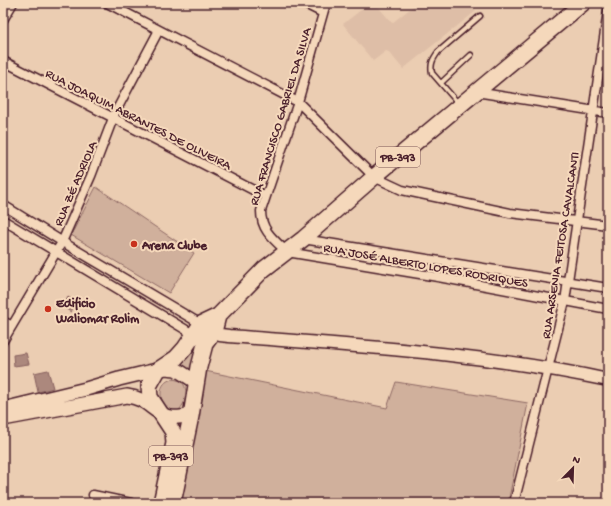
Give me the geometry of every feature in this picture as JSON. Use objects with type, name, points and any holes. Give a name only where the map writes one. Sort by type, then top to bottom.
[{"type":"highway","name":"PB-393","points":[[158,370],[176,358],[264,269],[303,239],[374,177],[583,3]]},
{"type":"highway","name":"PB-393","points":[[196,382],[205,344],[203,330]]},
{"type":"highway","points":[[158,370],[150,386],[150,397],[160,413]]},
{"type":"highway","points":[[191,416],[196,382]]},
{"type":"highway","name":"PB-393","points":[[160,413],[173,432],[174,443],[161,503]]},
{"type":"highway","name":"PB-393","points":[[173,503],[191,416]]},
{"type":"main road","points":[[3,409],[171,368],[176,369],[196,382]]},
{"type":"main road","points":[[3,419],[127,396],[140,399],[160,413],[170,417],[191,416]]},
{"type":"street","points":[[3,20],[13,3]]},
{"type":"street","points":[[107,3],[298,102],[374,177],[402,190],[444,201],[510,213],[608,225]]},
{"type":"street","points":[[303,3],[323,13]]},
{"type":"street","name":"RUA FRANCISCO GABRIEL DA SILVA","points":[[286,252],[264,229],[261,221],[261,211],[264,196],[298,102],[326,3]]},
{"type":"street","name":"RUA ARSENIA FEITOSA CAVALCANTI","points":[[514,503],[550,367],[565,301],[608,11]]},
{"type":"street","name":"RUA ZÉ ADRIOLA","points":[[3,341],[62,242],[92,176],[113,118],[159,30]]},
{"type":"street","name":"RUA JOAQUIM ABRANTES DE OLIVEIRA","points":[[3,61],[264,196]]},
{"type":"street","points":[[476,92],[608,113]]},
{"type":"street","points":[[3,205],[203,330]]},
{"type":"street","points":[[3,220],[56,253],[203,330],[229,336],[438,352],[550,367],[608,380]]},
{"type":"street","name":"RUA JOSÉ ALBERTO LOPES RODRIQUES","points":[[303,239],[608,288]]},
{"type":"street","name":"RUA JOSÉ ALBERTO LOPES RODRIQUES","points":[[286,252],[438,277],[608,309]]},
{"type":"street","points":[[3,321],[12,326]]},
{"type":"street","points":[[93,495],[131,503]]},
{"type":"lane","points":[[460,105],[432,73],[432,60],[438,52],[480,16]]},
{"type":"lane","points":[[441,84],[471,55]]},
{"type":"shaded area","points":[[370,3],[375,3],[392,23],[416,4],[415,3],[469,3],[476,11],[403,69],[389,52],[386,51],[373,61],[343,24]]},
{"type":"shaded area","name":"Arena Clube","points":[[96,187],[194,253],[169,293],[71,235]]},
{"type":"shaded area","points":[[68,297],[76,302],[71,312],[63,307]]},
{"type":"shaded area","points":[[200,337],[191,372],[176,365]]},
{"type":"shaded area","points":[[26,353],[29,364],[14,366],[13,355]]},
{"type":"shaded area","points":[[48,370],[53,388],[38,392],[34,373]]},
{"type":"shaded area","points":[[205,371],[387,408],[396,382],[528,403],[508,503],[174,503]]},
{"type":"shaded area","points":[[173,379],[181,381],[184,385],[186,393],[185,401],[177,412],[167,410],[161,397],[162,387],[164,384]]},
{"type":"place","name":"Arena Clube","points":[[134,244]]},
{"type":"place","name":"Edificio Waliomar Rolim","points":[[48,309]]}]
